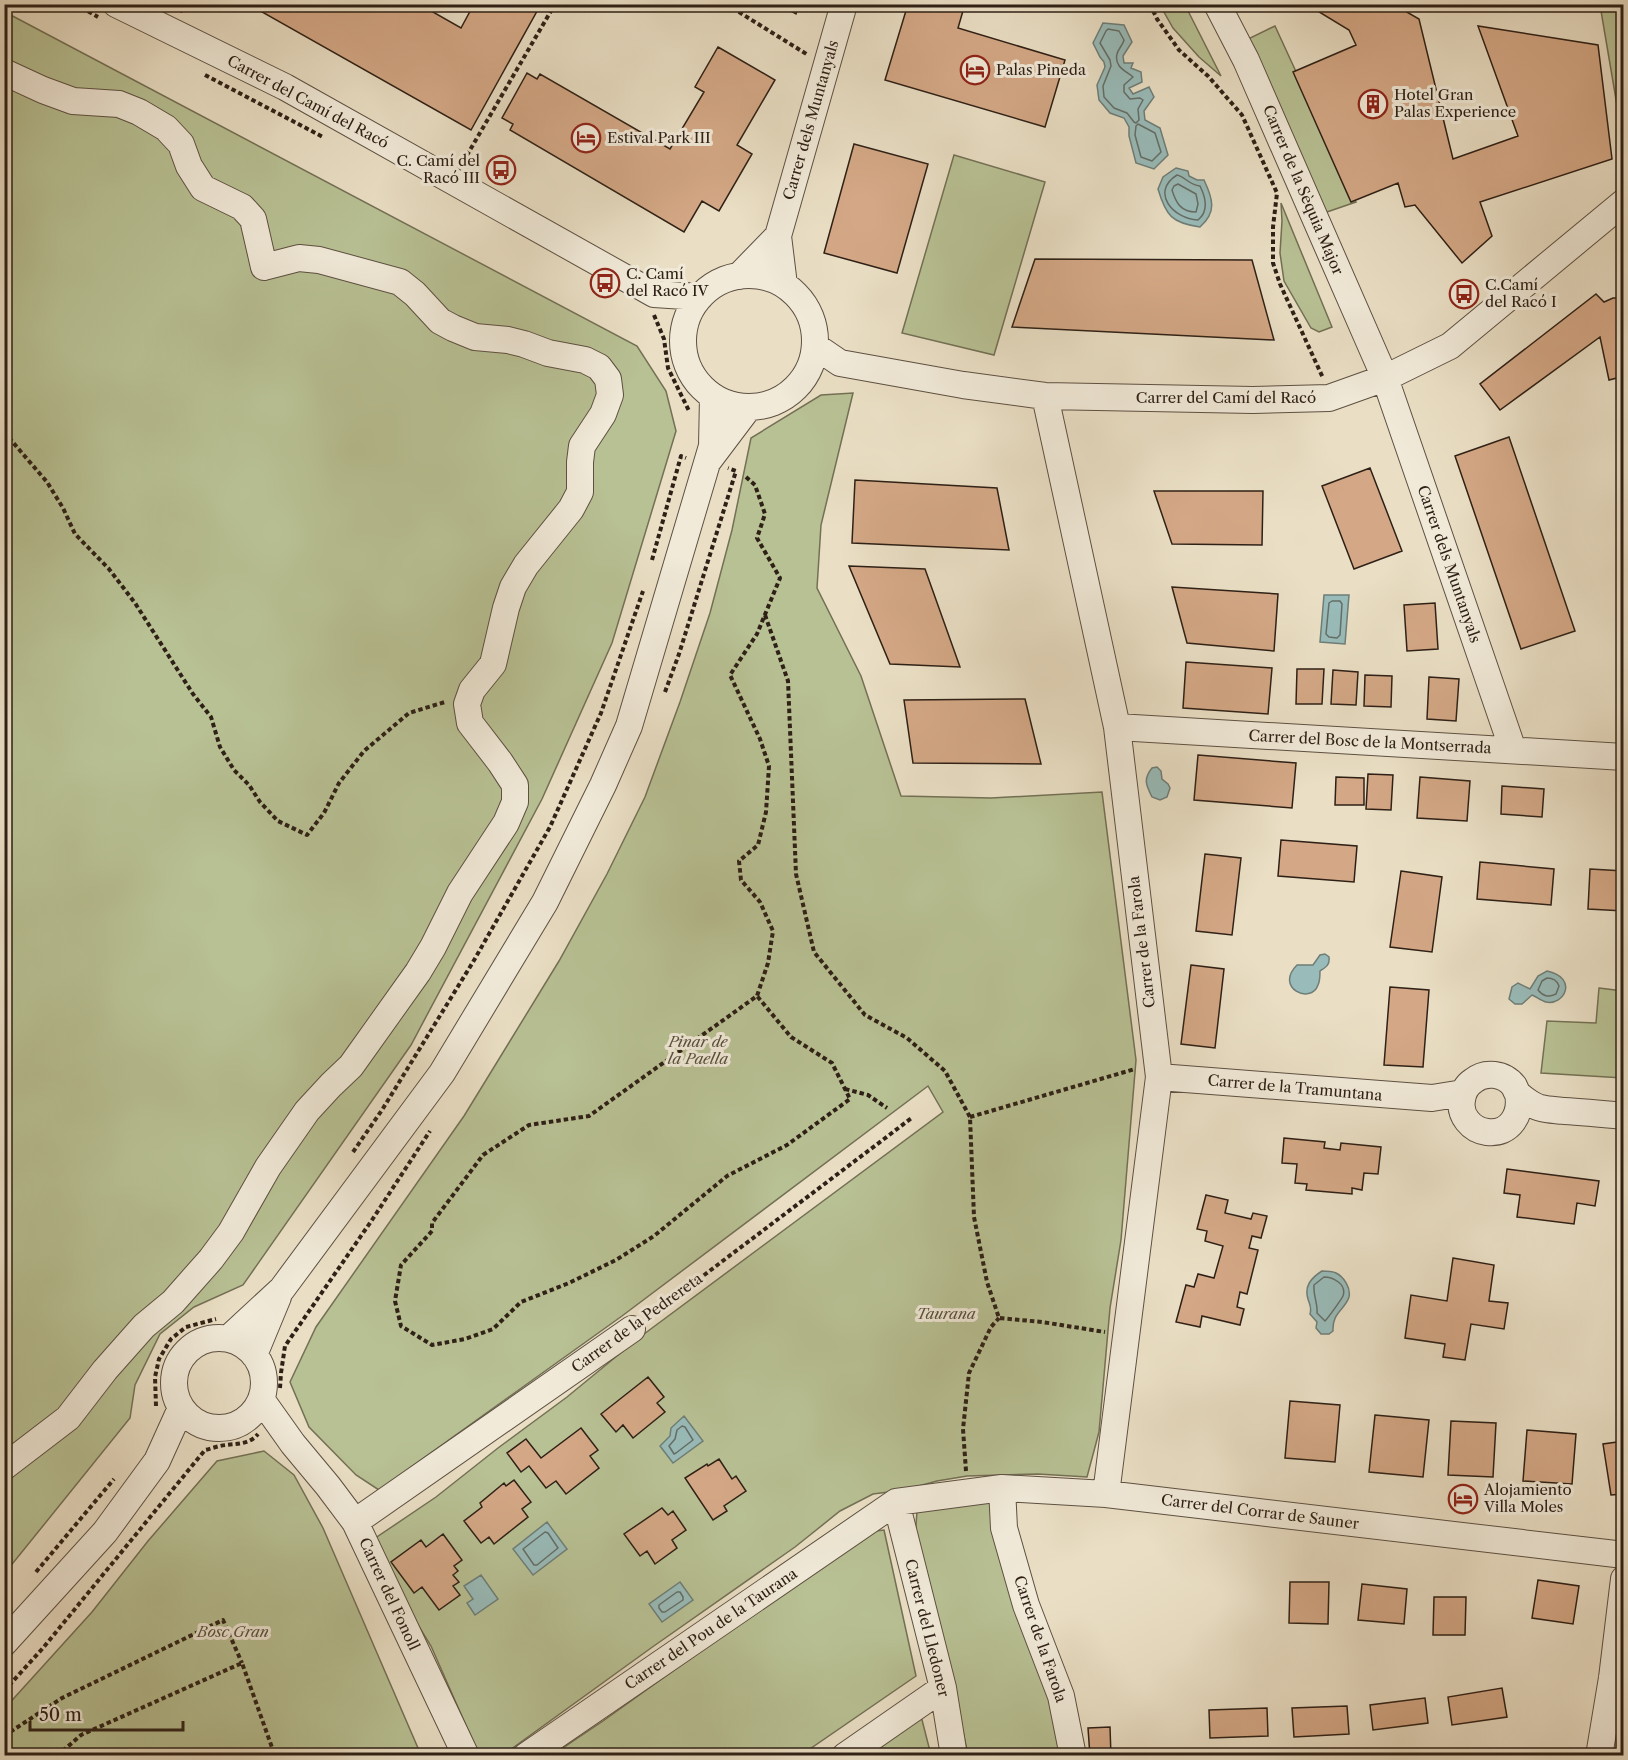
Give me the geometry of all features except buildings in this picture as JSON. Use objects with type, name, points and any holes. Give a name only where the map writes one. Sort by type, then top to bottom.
[{"type":"street","name":"Carrer dels Muntanyals","points":[[784,285],[778,236],[844,4]]},
{"type":"street","name":"Carrer de la Sèquia Major","points":[[1217,4],[1246,60],[1385,378]]},
{"type":"street","name":"Carrer del Camí del Racó","points":[[111,13],[285,87],[453,181],[653,303],[683,340]]},
{"type":"street","points":[[4,72],[73,101],[119,104],[139,112],[166,128],[181,144],[189,166],[203,188],[242,207],[252,219],[264,267],[299,258],[319,260],[400,282],[415,294],[440,321],[453,328],[475,337],[508,340],[548,353],[585,360],[598,367],[608,379],[610,395],[603,414],[582,446],[580,492],[571,509],[526,565],[513,587],[494,664],[482,677],[467,704],[470,723],[515,785],[515,802],[506,824],[460,893],[418,972],[351,1066],[307,1111],[268,1167],[231,1232],[211,1259],[173,1302],[144,1326],[68,1418],[4,1467]]},
{"type":"street","name":"Carrer del Camí del Racó","points":[[814,346],[840,363],[963,385],[1045,396],[1253,400],[1329,398],[1385,378],[1449,346],[1623,202]]},
{"type":"street","name":"Carrer dels Muntanyals","points":[[739,276],[778,236]]},
{"type":"street","points":[[739,276],[762,277],[784,285],[793,292],[808,311],[814,334],[812,360],[806,373],[793,390],[763,406],[749,408],[730,405],[713,397],[690,373],[683,351],[687,317],[700,297],[717,284],[739,276]]},
{"type":"street","name":"Carrer del Camí del Racó","points":[[653,303],[700,297]]},
{"type":"street","name":"Carrer del Camí del Racó","points":[[806,373],[840,363]]},
{"type":"street","name":"Carrer dels Muntanyals","points":[[1385,378],[1513,750]]},
{"type":"street","name":"Carrer de la Farola","points":[[1045,396],[1117,727],[1147,1073],[1126,1336],[1106,1494]]},
{"type":"street","points":[[254,1355],[282,1289],[442,1073],[545,902],[603,785],[629,726],[709,454],[713,397]]},
{"type":"street","points":[[709,454],[749,408]]},
{"type":"street","name":"Carrer del Bosc de la Montserrada","points":[[1117,727],[1623,757]]},
{"type":"street","name":"Carrer de la Tramuntana","points":[[1147,1073],[1463,1102]]},
{"type":"street","points":[[1514,1121],[1520,1103],[1513,1085],[1505,1078],[1486,1074],[1468,1084],[1463,1102],[1466,1120],[1480,1131],[1490,1133],[1507,1128],[1514,1121],[1540,1108]]},
{"type":"street","points":[[1518,1094],[1540,1108],[1623,1116]]},
{"type":"street","points":[[226,1328],[254,1355],[262,1368],[264,1384],[271,1396],[253,1413],[252,1425],[207,1427],[188,1417],[174,1394],[173,1379],[177,1364],[186,1351],[198,1342],[213,1338],[226,1328],[282,1289]]},
{"type":"street","name":"Carrer de la Pedrereta","points":[[355,1522],[632,1329]]},
{"type":"street","name":"Carrer del Fonoll","points":[[271,1396],[293,1444],[355,1522],[465,1755]]},
{"type":"street","points":[[4,1643],[105,1532],[157,1461],[181,1408]]},
{"type":"street","name":"Carrer del Fonoll","points":[[252,1425],[293,1444]]},
{"type":"street","points":[[157,1461],[207,1427]]},
{"type":"street","name":"Carrer de la Farola","points":[[1002,1488],[1004,1528],[1026,1605],[1061,1696],[1073,1755]]},
{"type":"street","name":"Carrer del Corrar de Sauner","points":[[896,1502],[1002,1488],[1106,1494],[1623,1555]]},
{"type":"street","name":"Carrer del Lledoner","points":[[896,1502],[943,1688],[954,1755]]},
{"type":"street","name":"Carrer del Pou de la Taurana","points":[[526,1755],[896,1502]]},
{"type":"street","points":[[1599,1755],[1618,1679],[1623,1579]]},
{"type":"street","points":[[845,1755],[943,1688]]},
{"type":"path","points":[[75,4],[111,13]]},
{"type":"path","points":[[453,181],[555,4]]},
{"type":"path","points":[[726,4],[826,66]]},
{"type":"path","points":[[1150,4],[1157,19],[1179,50],[1208,76],[1242,115],[1276,193],[1273,263],[1329,398]]},
{"type":"path","points":[[197,71],[333,142]]},
{"type":"path","points":[[653,303],[664,339],[668,368],[693,419]]},
{"type":"path","points":[[4,432],[47,482],[75,534],[110,569],[135,603],[193,694],[211,717],[220,747],[234,770],[278,821],[307,835],[324,813],[339,783],[364,751],[409,713],[470,696]]},
{"type":"path","points":[[651,563],[681,456],[709,454],[736,471],[679,654],[662,699]]},
{"type":"path","points":[[746,477],[755,485],[765,514],[757,538],[780,578],[757,634],[730,675],[760,739],[769,766],[766,812],[758,845],[739,861],[741,880],[760,902],[773,931],[768,963],[757,996],[590,1116],[529,1125],[483,1155],[432,1223],[432,1231],[401,1265],[395,1301],[402,1326],[432,1346],[465,1339],[493,1329],[521,1302],[616,1260],[654,1236],[727,1176],[787,1145],[850,1099],[832,1063],[791,1037],[757,996]]},
{"type":"path","points":[[348,1158],[382,1110],[473,962],[550,827],[601,713],[645,584]]},
{"type":"path","points":[[765,615],[788,681],[796,874],[814,952],[865,1015],[907,1038],[945,1071],[970,1117],[974,1217],[987,1282],[999,1318]]},
{"type":"path","points":[[970,1117],[1147,1073]]},
{"type":"path","points":[[845,1089],[868,1095],[887,1108]]},
{"type":"path","name":"Carrer de la Pedrereta","points":[[632,1329],[913,1117]]},
{"type":"path","points":[[271,1396],[281,1373],[285,1346],[430,1131]]},
{"type":"path","points":[[999,1318],[1042,1322],[1126,1336]]},
{"type":"path","points":[[967,1493],[963,1429],[969,1373],[990,1327],[999,1318]]},
{"type":"path","points":[[155,1415],[155,1377],[159,1359],[171,1339],[186,1327],[226,1328]]},
{"type":"path","points":[[4,1691],[43,1648],[205,1450],[242,1444],[255,1437],[252,1425]]},
{"type":"path","points":[[35,1572],[118,1473]]},
{"type":"path","points":[[4,1736],[62,1698],[223,1620],[242,1663],[275,1755]]},
{"type":"path","points":[[57,1755],[81,1735],[242,1663]]},
{"type":"green space","points":[[1160,5],[1185,5],[1221,76],[1199,57],[1173,28]]},
{"type":"green space","points":[[1600,5],[1623,5],[1624,128],[1621,129]]},
{"type":"green space","points":[[5,12],[637,346],[666,391],[676,431],[612,643],[542,799],[411,1045],[243,1285],[194,1307],[160,1334],[135,1385],[130,1418],[5,1573]]},
{"type":"green space","points":[[1275,26],[1356,202],[1321,214],[1246,40]]},
{"type":"green space","points":[[954,155],[1045,182],[994,355],[902,333]]},
{"type":"green space","points":[[1281,203],[1332,327],[1319,332],[1311,328],[1284,281],[1280,253]]},
{"type":"green space","points":[[853,393],[821,525],[817,588],[861,676],[901,796],[991,798],[1102,792],[1136,1060],[1121,1240],[1110,1308],[1099,1432],[1087,1477],[1038,1474],[967,1476],[904,1490],[873,1494],[840,1511],[795,1547],[503,1755],[479,1755],[431,1646],[368,1543],[436,1497],[567,1397],[640,1337],[943,1112],[928,1086],[622,1316],[379,1490],[356,1475],[309,1427],[290,1382],[316,1327],[464,1116],[559,961],[607,874],[645,797],[710,613],[732,530],[751,438],[821,395]]},
{"type":"green space","points":[[1599,988],[1623,991],[1623,1078],[1541,1073],[1547,1021],[1596,1023]]},
{"type":"green space","name":"Bosc Gran","points":[[264,1451],[294,1475],[323,1528],[421,1755],[5,1755],[5,1708],[92,1612],[148,1541],[217,1461]]},
{"type":"green space","points":[[994,1497],[1054,1711],[1062,1755],[968,1755],[915,1540],[917,1511]]},
{"type":"green space","points":[[884,1530],[916,1676],[801,1755],[551,1756],[867,1532]]},
{"type":"green space","points":[[921,1716],[931,1755],[858,1755]]},
{"type":"water","points":[[1103,23],[1124,25],[1132,42],[1123,56],[1124,63],[1133,63],[1131,68],[1141,72],[1142,82],[1129,88],[1133,94],[1149,87],[1154,97],[1144,111],[1145,120],[1160,128],[1168,155],[1154,169],[1136,163],[1129,127],[1124,118],[1110,113],[1099,100],[1097,85],[1105,67],[1093,43]]},
{"type":"water","points":[[1176,168],[1188,171],[1189,176],[1197,180],[1204,180],[1207,187],[1212,205],[1211,211],[1200,227],[1177,220],[1167,212],[1164,206],[1158,189],[1163,177]]},
{"type":"water","points":[[1324,595],[1349,595],[1345,644],[1320,642]]},
{"type":"water","points":[[1157,767],[1161,771],[1162,779],[1170,788],[1167,797],[1160,800],[1152,797],[1146,782],[1149,772],[1152,768]]},
{"type":"water","points":[[1325,954],[1329,957],[1329,962],[1320,971],[1319,983],[1314,991],[1302,994],[1296,991],[1290,981],[1291,973],[1297,965],[1313,965],[1320,955]]},
{"type":"water","points":[[1547,971],[1563,979],[1565,991],[1558,1000],[1546,1002],[1532,995],[1522,1004],[1515,1004],[1509,999],[1512,987],[1518,983],[1530,989],[1538,976]]},
{"type":"water","points":[[1322,1271],[1339,1275],[1349,1290],[1349,1297],[1337,1315],[1333,1331],[1329,1334],[1321,1334],[1316,1328],[1317,1322],[1310,1314],[1311,1308],[1307,1294],[1309,1283]]},
{"type":"water","points":[[684,1416],[703,1441],[673,1463],[660,1446],[670,1436],[671,1428]]},
{"type":"water","points":[[547,1522],[567,1549],[533,1575],[513,1549]]},
{"type":"water","points":[[481,1575],[498,1599],[475,1615],[467,1603],[473,1599],[464,1586]]},
{"type":"water","points":[[680,1582],[693,1600],[662,1622],[649,1604]]},
{"type":"place","name":"Palas Pineda","points":[[975,70]]},
{"type":"place","name":"Hotel Gran Palas Experience","points":[[1373,104]]},
{"type":"place","name":"Estival Park III","points":[[586,138]]},
{"type":"place","name":"C. Camí del Racó III","points":[[501,170]]},
{"type":"place","name":"C. Camí del Racó IV","points":[[605,283]]},
{"type":"place","name":"C.Camí del Racó I","points":[[1464,294]]},
{"type":"place","name":"Alojamiento Villa Moles","points":[[1463,1499]]},
{"type":"park label","name":"Pinar de la Paella","points":[[698,1050]]},
{"type":"park label","name":"Taurana","points":[[946,1314]]}]
